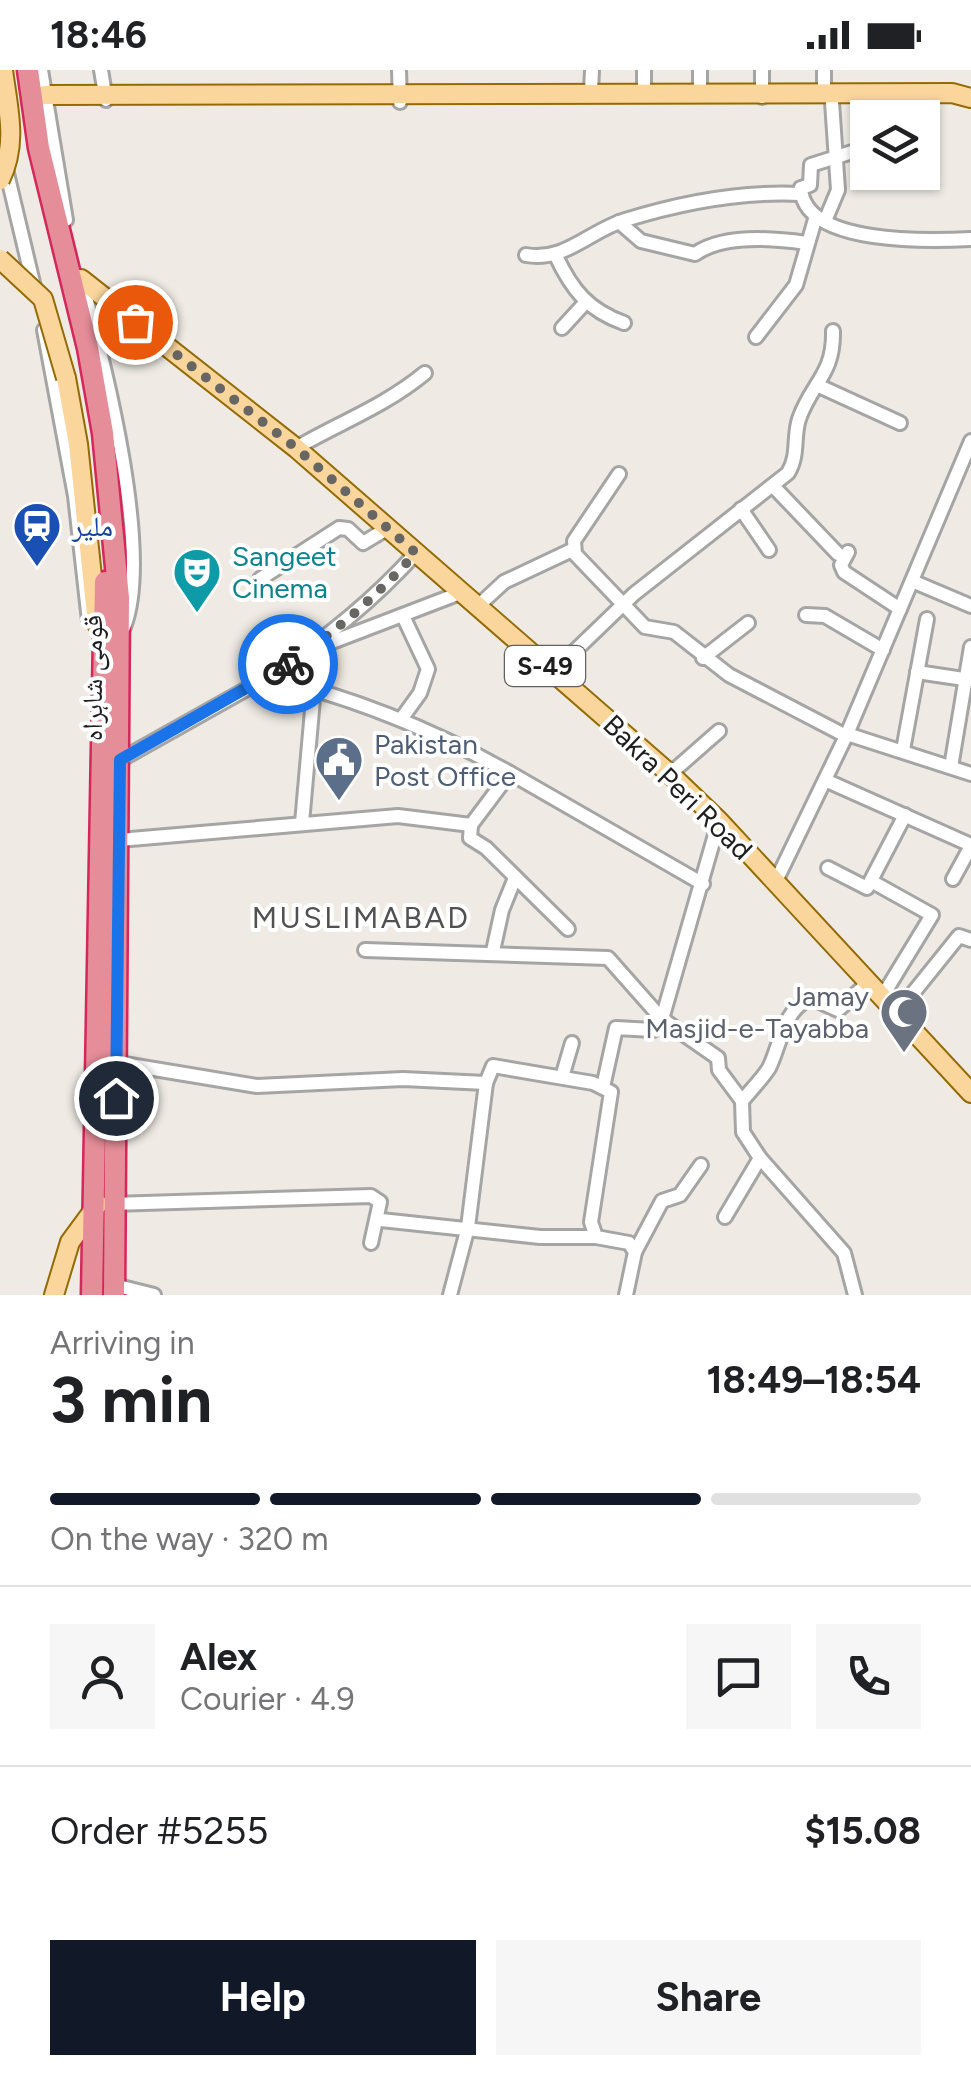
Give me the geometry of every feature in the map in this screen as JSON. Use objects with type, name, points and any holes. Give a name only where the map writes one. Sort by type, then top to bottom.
[{"type":"highway","name":"قومی شاہراہ","points":[[14,70],[90,432],[120,636],[118,1063],[92,1295]]},
{"type":"highway","name":"قومی شاہراہ","points":[[28,70],[39,148],[88,348],[102,433],[112,598],[104,669],[103,1204],[114,1290]]},
{"type":"main road","points":[[0,180],[11,158],[12,136],[3,70]]},
{"type":"main road","points":[[400,98],[592,91],[762,97]]},
{"type":"main road","points":[[45,99],[828,97],[952,103],[965,98]]},
{"type":"main road","points":[[0,259],[42,300],[66,378],[78,444],[104,669]]},
{"type":"main road","name":"Bakra Peri Road","points":[[81,279],[296,448],[670,774],[719,821],[971,1094]]},
{"type":"main road","points":[[54,1295],[70,1242],[103,1204]]},
{"type":"street","points":[[41,70],[81,279],[110,385],[130,528],[130,611],[120,636]]},
{"type":"street","points":[[102,70],[106,99]]},
{"type":"street","points":[[399,70],[400,98]]},
{"type":"street","points":[[592,70],[592,91]]},
{"type":"street","points":[[644,70],[644,91]]},
{"type":"street","points":[[700,70],[700,92]]},
{"type":"street","points":[[762,70],[762,97]]},
{"type":"street","points":[[756,337],[796,285],[806,262],[806,243],[838,190],[824,70]]},
{"type":"street","points":[[0,144],[52,363],[75,496],[86,608],[98,636]]},
{"type":"street","points":[[850,151],[811,165],[810,185],[801,188],[800,194],[820,218],[876,236],[920,242],[971,239]]},
{"type":"street","points":[[526,255],[556,256],[618,222],[729,198],[800,194]]},
{"type":"street","points":[[618,222],[641,241],[695,254],[708,244],[777,239],[806,243]]},
{"type":"street","points":[[556,256],[585,304],[624,323]]},
{"type":"street","points":[[562,328],[585,304]]},
{"type":"street","points":[[552,672],[623,604],[774,487],[792,466],[800,418],[830,369],[833,331]]},
{"type":"street","points":[[296,448],[339,423],[375,410],[425,373]]},
{"type":"street","points":[[818,386],[900,423]]},
{"type":"street","points":[[775,883],[847,735],[971,441]]},
{"type":"street","points":[[477,607],[504,582],[572,550],[618,474]]},
{"type":"street","points":[[774,487],[843,553],[844,572],[900,610]]},
{"type":"street","points":[[742,508],[769,550]]},
{"type":"street","points":[[260,579],[339,528],[348,528],[363,543],[388,528]]},
{"type":"street","points":[[572,550],[643,626],[674,632],[702,658],[847,735],[971,774]]},
{"type":"street","points":[[120,760],[312,648],[381,592],[416,553]]},
{"type":"street","points":[[912,580],[971,606]]},
{"type":"street","points":[[312,648],[404,618],[460,593]]},
{"type":"street","points":[[806,615],[826,616],[883,650]]},
{"type":"street","points":[[402,718],[420,693],[428,669],[404,618]]},
{"type":"street","points":[[903,750],[927,619]]},
{"type":"street","points":[[702,658],[748,623]]},
{"type":"street","points":[[952,767],[971,647]]},
{"type":"street","points":[[918,672],[968,680]]},
{"type":"street","points":[[268,677],[402,718],[510,773],[703,884]]},
{"type":"street","points":[[302,823],[314,688]]},
{"type":"street","points":[[670,774],[719,731]]},
{"type":"street","points":[[510,773],[471,826],[470,838],[568,929]]},
{"type":"street","points":[[825,780],[971,846],[953,879]]},
{"type":"street","points":[[828,868],[864,889],[872,881],[904,815]]},
{"type":"street","points":[[120,840],[398,816],[471,826]]},
{"type":"street","points":[[603,1087],[616,1028],[652,1030],[662,1019],[719,821]]},
{"type":"street","points":[[493,951],[502,910],[515,878]]},
{"type":"street","points":[[872,881],[932,915],[882,998]]},
{"type":"street","points":[[897,1014],[959,936],[971,940]]},
{"type":"street","points":[[365,950],[493,951],[608,958],[662,1019],[718,1058],[718,1070],[742,1101],[743,1132],[760,1158],[844,1253],[856,1295]]},
{"type":"street","points":[[742,1101],[768,1068],[786,1023],[803,1001],[811,998],[838,1010],[868,982]]},
{"type":"street","points":[[562,1077],[572,1042]]},
{"type":"street","points":[[118,1063],[257,1086],[403,1079],[486,1084]]},
{"type":"street","points":[[450,1295],[468,1227],[486,1084],[493,1066],[603,1087],[614,1099],[590,1222],[596,1238]]},
{"type":"street","points":[[725,1217],[760,1158]]},
{"type":"street","points":[[626,1295],[635,1252],[662,1200],[680,1195],[701,1164]]},
{"type":"street","points":[[103,1204],[371,1196],[380,1202],[372,1243]]},
{"type":"street","points":[[381,1220],[540,1237],[596,1238],[629,1244],[635,1252]]},
{"type":"street","points":[[114,1290],[154,1295]]},
{"type":"way so far","points":[[135,322],[296,448],[416,553],[381,592],[336,625],[328,637],[288,664]]},
{"type":"place","name":"ملیر","points":[[37,568]]},
{"type":"place","name":"Sangeet Cinema","points":[[197,614]]},
{"type":"place","name":"Pakistan Post Office","points":[[339,802]]},
{"type":"place","name":"Jamay Masjid-e-Tayabba","points":[[904,1054]]},
{"type":"district","name":"MUSLIMABAD","points":[[361,917]]},
{"type":"route","points":[[116,1098],[120,760],[288,664]]}]
